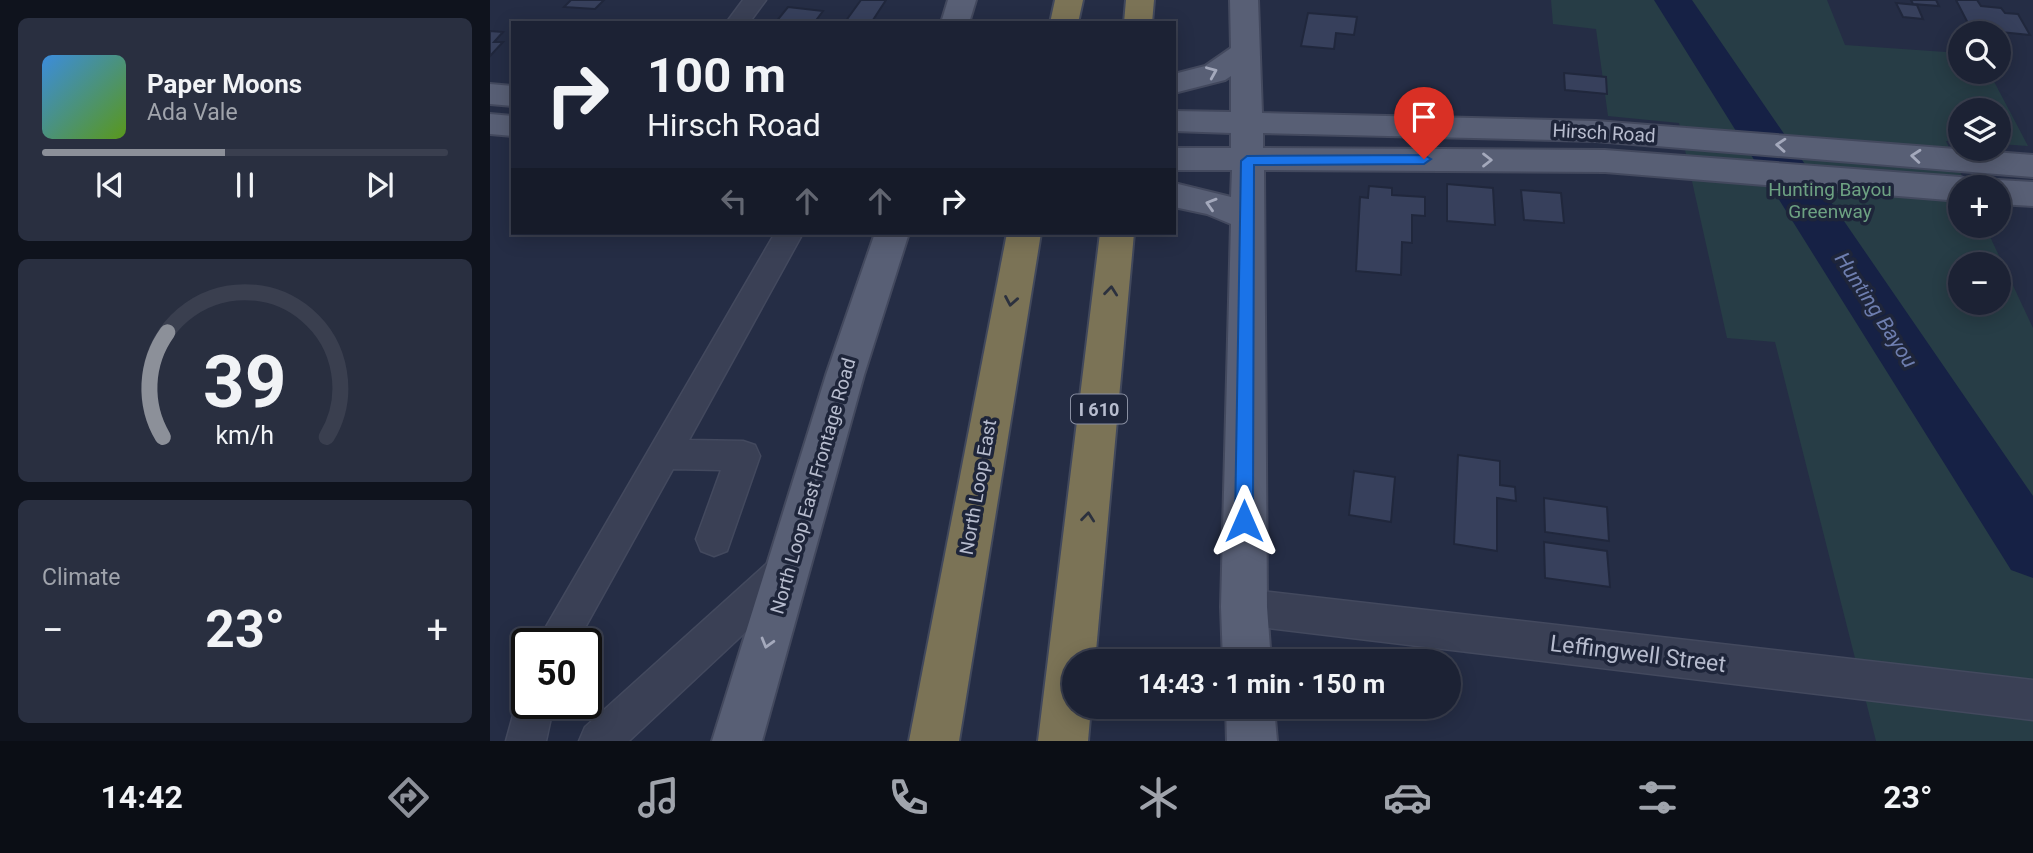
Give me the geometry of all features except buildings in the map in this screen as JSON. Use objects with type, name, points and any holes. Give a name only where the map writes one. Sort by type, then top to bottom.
[{"type":"highway","points":[[1064,21],[1069,0]]},
{"type":"highway","points":[[1138,21],[1140,0]]},
{"type":"highway","name":"North Loop East","points":[[934,741],[1023,235]]},
{"type":"highway","name":"I 610","points":[[1063,741],[1117,235]]},
{"type":"highway","points":[[909,741],[967,547]]},
{"type":"highway","points":[[1081,585],[1081,649]]},
{"type":"highway","points":[[1081,719],[1081,741]]},
{"type":"main road","points":[[956,21],[962,0]]},
{"type":"main road","points":[[1244,0],[1247,122],[1244,607],[1246,649]]},
{"type":"main road","points":[[1176,83],[1215,73],[1245,60]]},
{"type":"main road","points":[[1245,60],[1274,95],[1308,111],[1396,125]]},
{"type":"main road","points":[[490,94],[511,96]]},
{"type":"main road","points":[[490,114],[511,114]]},
{"type":"main road","name":"Hirsch Road","points":[[1176,121],[1596,131],[2033,166]]},
{"type":"main road","points":[[490,124],[511,126]]},
{"type":"main road","name":"Hirsch Road","points":[[1176,159],[1605,161],[1948,188]]},
{"type":"main road","points":[[2011,192],[2033,194]]},
{"type":"main road","points":[[1176,195],[1215,204],[1246,217]]},
{"type":"main road","name":"North Loop East Frontage Road","points":[[737,741],[845,375],[894,240]]},
{"type":"main road","points":[[1251,719],[1252,741]]},
{"type":"street","points":[[739,21],[755,0]]},
{"type":"street","points":[[564,628],[788,235]]},
{"type":"street","points":[[663,454],[743,456],[714,539]]},
{"type":"street","points":[[599,741],[788,568]]},
{"type":"street","name":"Leffingwell Street","points":[[1244,607],[2033,700]]},
{"type":"street","points":[[526,741],[531,719]]},
{"type":"green space","name":"Hunting Bayou Greenway","points":[[1551,0],[1827,0],[1845,45],[1948,52],[1948,84],[1995,84],[2003,98],[1948,98],[1948,161],[1955,161],[1962,175],[1948,175],[1948,238],[1991,238],[1997,252],[1948,252],[1948,315],[2011,315],[2011,281],[2033,328],[2033,741],[1876,741],[1775,342],[1727,338],[1679,123],[1608,116],[1596,29],[1553,24]]},
{"type":"green space","name":"Hunting Bayou Greenway","points":[[2011,114],[2028,146],[2011,145]]},
{"type":"waterway","name":"Hunting Bayou","points":[[1673,0],[2033,549]]},
{"type":"route","points":[[1244,521],[1247,161],[1424,159]]}]
